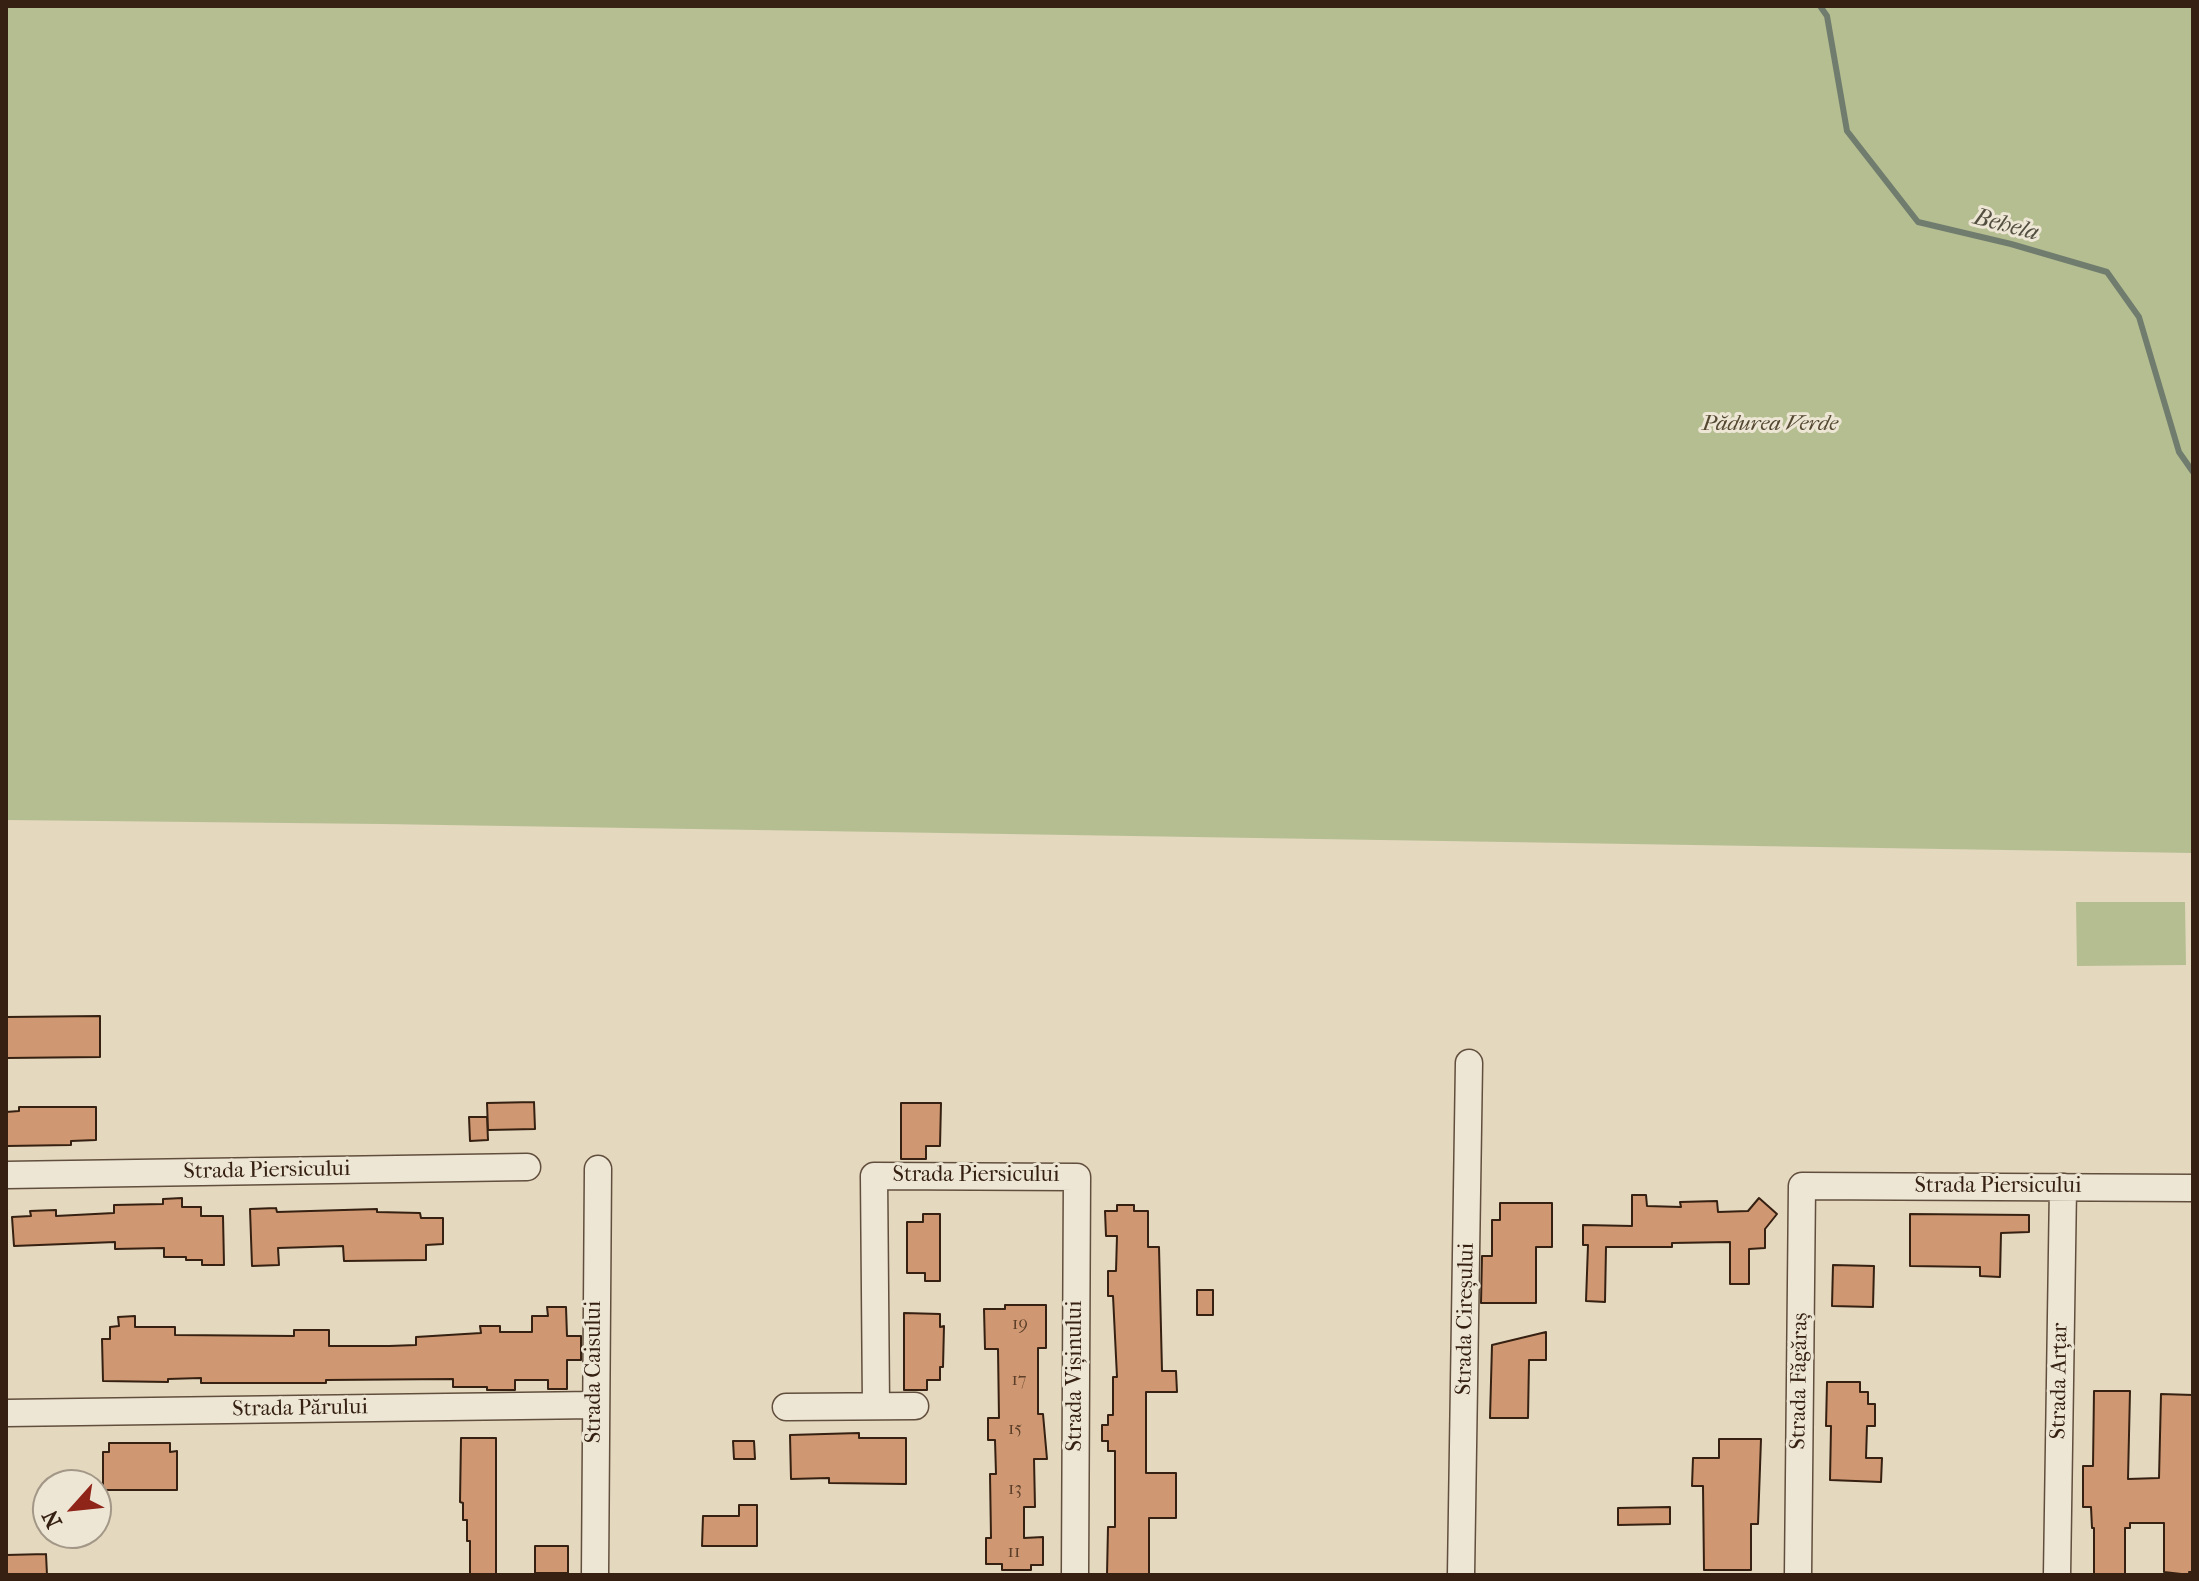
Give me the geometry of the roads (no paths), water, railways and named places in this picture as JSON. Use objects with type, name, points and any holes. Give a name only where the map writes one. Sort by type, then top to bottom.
[{"type":"street","name":"Strada Cireșului","points":[[1461,1575],[1469,1063]]},
{"type":"street","name":"Strada Piersicului","points":[[6,1175],[527,1167]]},
{"type":"street","name":"Strada Caisului","points":[[595,1575],[598,1169]]},
{"type":"street","name":"Strada Piersicului","points":[[876,1406],[874,1176],[1077,1177]]},
{"type":"street","name":"Strada Vișinului","points":[[1075,1575],[1077,1177]]},
{"type":"street","name":"Strada Piersicului","points":[[1802,1186],[2193,1188]]},
{"type":"street","name":"Strada Făgăraș","points":[[1798,1575],[1802,1186]]},
{"type":"street","name":"Strada Arțar","points":[[2057,1575],[2063,1187]]},
{"type":"street","name":"Strada Părului","points":[[6,1413],[594,1405]]},
{"type":"street","points":[[786,1407],[915,1406]]},
{"type":"waterway","name":"Behela","points":[[1820,6],[1827,16],[1847,131],[1918,222],[2011,244],[2107,272],[2139,317],[2179,452],[2193,472]]},
{"type":"park label","name":"Pădurea Verde","points":[[1770,425]]}]
